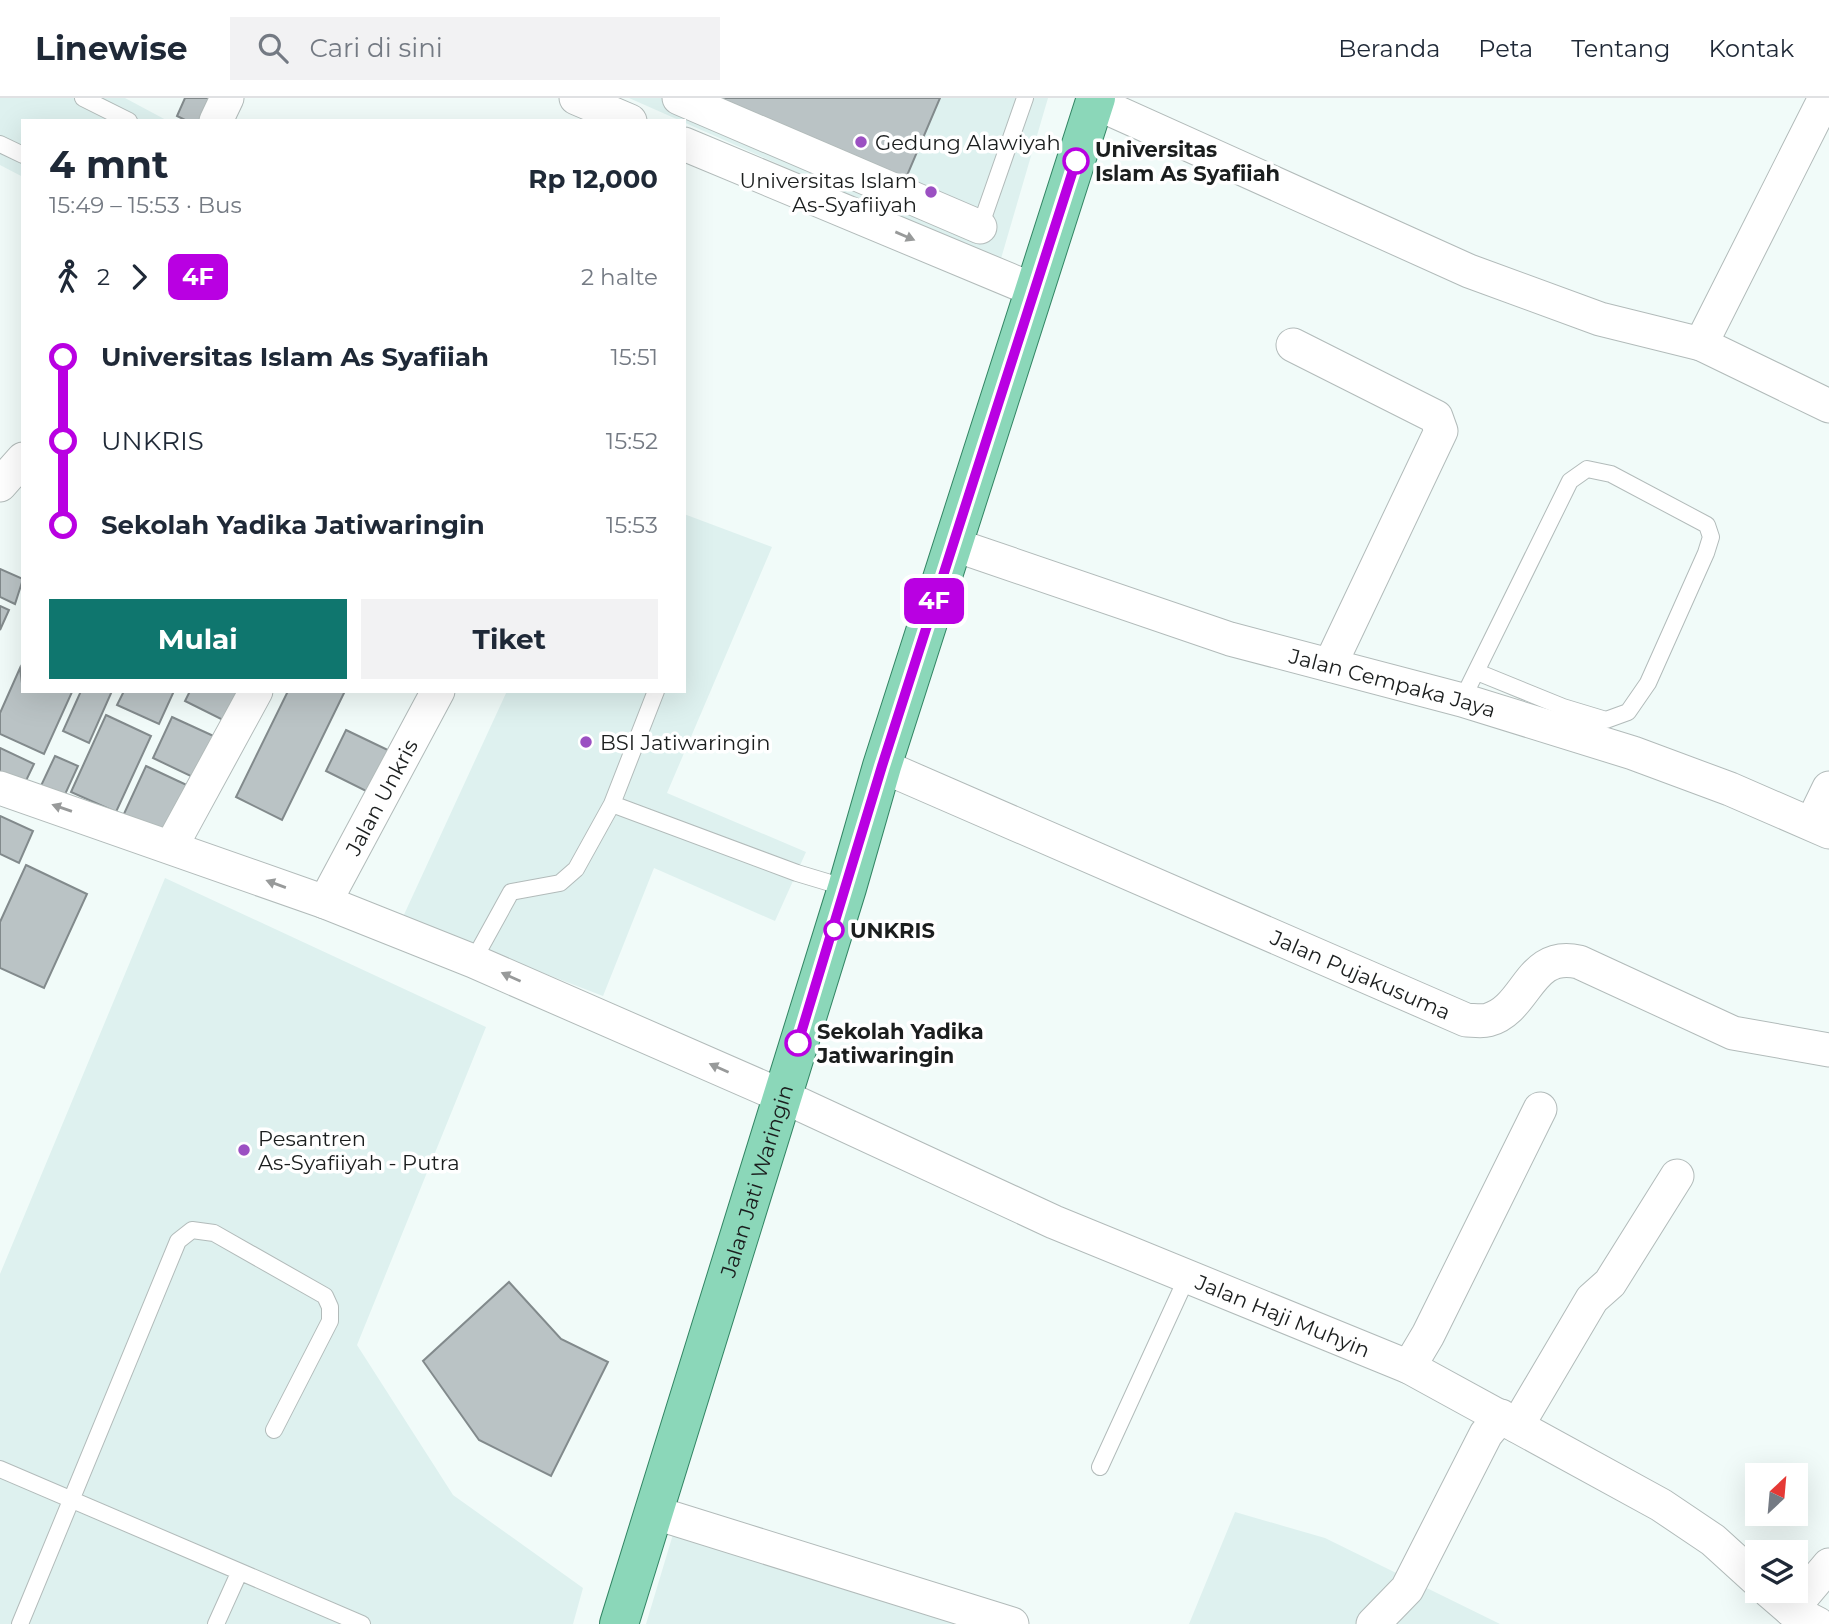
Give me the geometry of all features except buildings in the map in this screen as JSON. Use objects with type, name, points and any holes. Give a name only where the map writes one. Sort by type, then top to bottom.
[{"type":"main road","name":"Jalan Jati Waringin","points":[[620,1624],[847,888],[882,766],[1095,100]]},
{"type":"street","points":[[217,119],[227,98]]},
{"type":"street","points":[[576,98],[625,119]]},
{"type":"street","points":[[679,98],[980,227]]},
{"type":"street","points":[[1701,344],[1825,98]]},
{"type":"street","points":[[1095,100],[1469,271],[1600,319],[1701,344],[1829,406]]},
{"type":"street","points":[[686,145],[1036,291]]},
{"type":"street","points":[[1293,345],[1436,417],[1441,431],[1330,665]]},
{"type":"street","points":[[0,485],[21,461]]},
{"type":"street","name":"Jalan Cempaka Jaya","points":[[952,544],[1230,639],[1330,665],[1469,686],[1633,753],[1731,789],[1821,828]]},
{"type":"street","points":[[172,847],[255,693]]},
{"type":"street","name":"Jalan Unkris","points":[[325,902],[437,693]]},
{"type":"street","name":"Jalan Pujakusuma","points":[[882,766],[1466,1020],[1487,1020],[1503,1012],[1546,964],[1562,958],[1579,962],[1733,1033],[1829,1050]]},
{"type":"street","name":"Jalan Haji Muhyin","points":[[0,788],[325,902],[473,961],[782,1096],[1054,1222],[1409,1367],[1661,1505],[1713,1540],[1745,1569]]},
{"type":"street","points":[[1821,828],[1829,788]]},
{"type":"street","points":[[1409,1367],[1428,1335],[1539,1109]]},
{"type":"street","points":[[1373,1624],[1407,1589],[1486,1434],[1509,1421],[1592,1299],[1610,1283],[1678,1176]]},
{"type":"street","points":[[656,1513],[1012,1624]]},
{"type":"street","points":[[1793,1608],[1829,1565]]},
{"type":"lane","points":[[83,98],[125,119]]},
{"type":"lane","points":[[980,227],[1025,98]]},
{"type":"lane","points":[[0,144],[21,154]]},
{"type":"lane","points":[[1587,469],[1611,474],[1707,525],[1711,537],[1706,553],[1648,683],[1628,712],[1606,720],[1563,707],[1469,686],[1570,481],[1587,469]]},
{"type":"lane","points":[[473,961],[511,892],[560,883],[570,877],[612,804],[655,693]]},
{"type":"lane","points":[[612,804],[797,873],[847,888]]},
{"type":"lane","points":[[20,1624],[178,1241],[191,1230],[214,1233],[325,1296],[330,1307],[330,1321],[274,1430]]},
{"type":"lane","points":[[1100,1467],[1188,1275]]},
{"type":"lane","points":[[0,1469],[362,1624]]},
{"type":"lane","points":[[216,1624],[239,1573]]},
{"type":"shaded area","points":[[0,98],[125,98],[164,119],[21,119],[21,176],[0,165]]},
{"type":"shaded area","name":"Universitas Islam As-Syafiiyah","points":[[629,98],[1048,98],[1000,262],[686,123],[686,119],[677,119]]},
{"type":"shaded area","name":"BSI Jatiwaringin","points":[[686,515],[772,547],[667,793],[806,852],[775,921],[654,868],[603,996],[402,919],[506,693],[686,693]]},
{"type":"shaded area","name":"Pesantren As-Syafiiyah - Putra","points":[[165,878],[486,1027],[357,1345],[453,1495],[583,1588],[573,1624],[0,1624],[0,1274]]},
{"type":"shaded area","points":[[1235,1512],[1325,1538],[1500,1624],[1189,1624]]},
{"type":"shaded area","points":[[674,1531],[971,1624],[646,1624]]},
{"type":"bus line","name":"4F","points":[[798,1043],[882,766],[1076,161]]},
{"type":"place","name":"Gedung Alawiyah","points":[[861,142]]},
{"type":"place","name":"Universitas Islam As Syafiiah","points":[[1076,161]]},
{"type":"place","name":"Universitas Islam As-Syafiiyah","points":[[931,192]]},
{"type":"place","name":"BSI Jatiwaringin","points":[[586,742]]},
{"type":"place","name":"UNKRIS","points":[[834,930]]},
{"type":"place","name":"Sekolah Yadika Jatiwaringin","points":[[798,1043]]},
{"type":"place","name":"Pesantren As-Syafiiyah - Putra","points":[[244,1150]]}]
